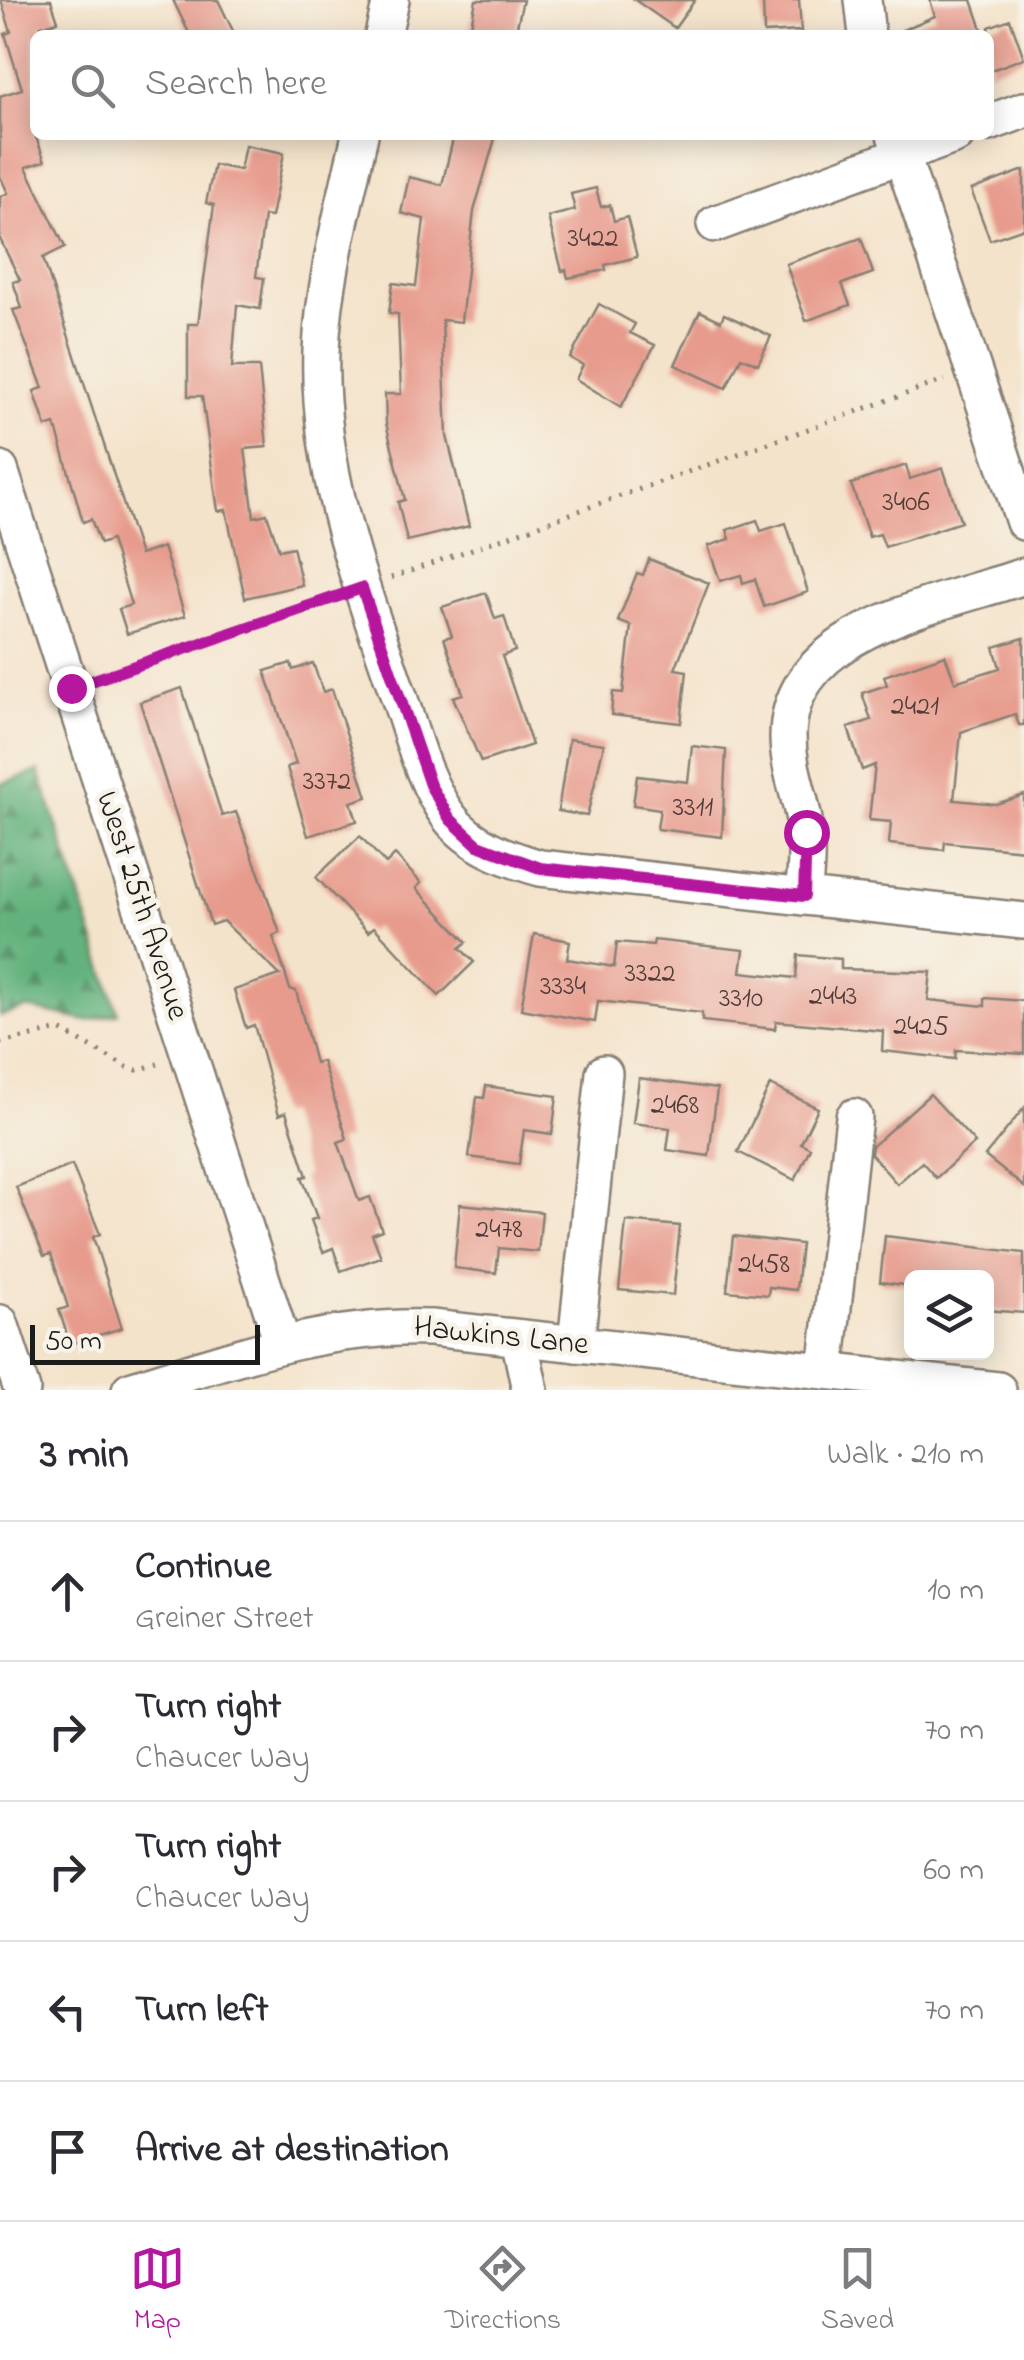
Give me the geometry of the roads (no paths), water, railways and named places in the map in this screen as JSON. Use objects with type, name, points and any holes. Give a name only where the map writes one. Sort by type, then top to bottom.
[{"type":"street","points":[[384,30],[391,0]]},
{"type":"street","points":[[863,0],[866,30]]},
{"type":"street","points":[[994,120],[1024,110]]},
{"type":"street","points":[[359,140],[330,266],[321,356],[330,466],[362,588],[430,785],[450,819],[478,845],[540,868],[1024,921]]},
{"type":"street","points":[[716,224],[898,145],[927,140]]},
{"type":"street","points":[[898,145],[1024,522]]},
{"type":"street","name":"West 25th Avenue","points":[[0,470],[282,1342]]},
{"type":"street","points":[[804,896],[806,832],[780,692],[846,640],[1024,576]]},
{"type":"street","points":[[576,1344],[604,1073]]},
{"type":"street","points":[[826,1372],[854,1118]]},
{"type":"street","points":[[0,1323],[22,1390]]},
{"type":"street","name":"Hawkins Lane","points":[[150,1387],[282,1342],[376,1326],[998,1390]]},
{"type":"street","points":[[519,1338],[530,1390]]}]
